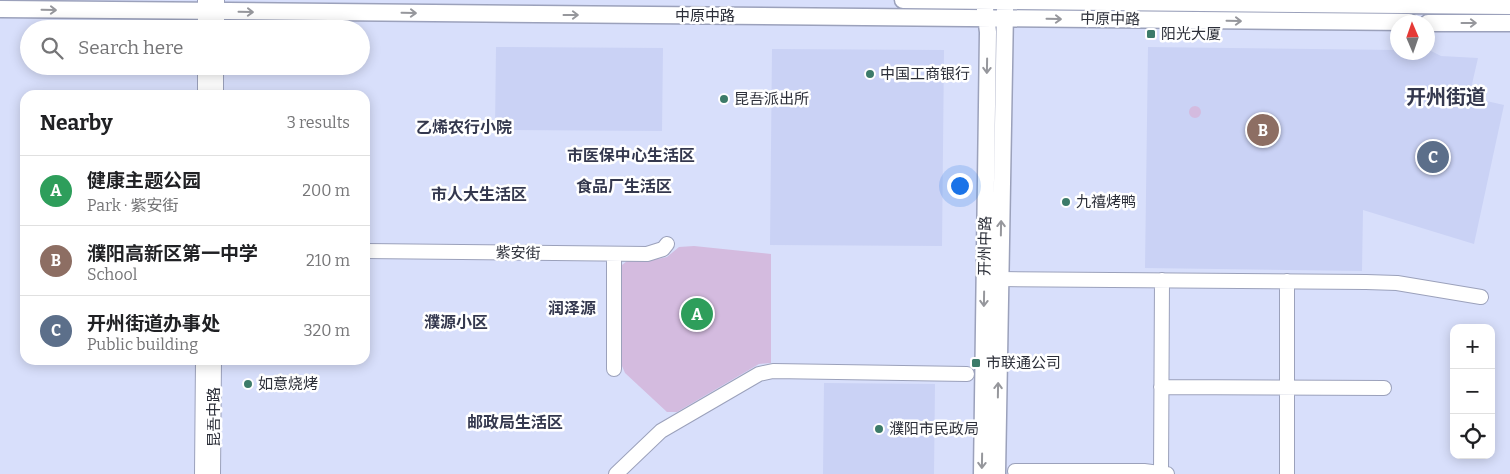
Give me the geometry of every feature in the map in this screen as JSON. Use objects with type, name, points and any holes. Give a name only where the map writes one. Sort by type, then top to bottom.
[{"type":"main road","name":"中原中路","points":[[903,0],[1510,6]]},
{"type":"main road","name":"开州中路","points":[[982,474],[988,32],[985,18],[985,0]]},
{"type":"main road","name":"开州中路","points":[[997,474],[1005,0]]},
{"type":"main road","name":"中原中路","points":[[0,9],[211,6],[985,18],[1390,22]]},
{"type":"main road","points":[[1435,23],[1510,23]]},
{"type":"street","points":[[207,20],[211,6]]},
{"type":"street","points":[[211,6],[215,20]]},
{"type":"street","points":[[205,75],[205,90]]},
{"type":"street","points":[[216,75],[216,90]]},
{"type":"street","name":"紫安街","points":[[370,251],[647,254],[663,249],[667,244]]},
{"type":"street","points":[[614,254],[614,369]]},
{"type":"street","points":[[1000,279],[1397,283],[1482,297]]},
{"type":"street","points":[[1015,471],[1144,471],[1164,473],[1161,387],[1162,280]]},
{"type":"street","points":[[1287,281],[1287,474]]},
{"type":"street","name":"昆吾中路","points":[[202,474],[203,365]]},
{"type":"street","name":"昆吾中路","points":[[213,474],[214,365]]},
{"type":"street","points":[[616,474],[661,431],[759,374],[773,371],[967,374]]},
{"type":"street","points":[[1161,387],[1384,388]]},
{"type":"shaded area","points":[[496,47],[663,48],[662,131],[495,130]]},
{"type":"shaded area","points":[[1148,47],[1390,50],[1390,60],[1435,60],[1435,53],[1441,56],[1478,58],[1469,97],[1504,105],[1474,244],[1363,210],[1362,271],[1145,268]]},
{"type":"shaded area","points":[[772,49],[944,50],[942,246],[770,245]]},
{"type":"shaded area","points":[[1193,106],[1197,106],[1201,112],[1197,118],[1193,118],[1189,114],[1189,110]]},
{"type":"shaded area","points":[[694,246],[771,254],[771,363],[759,364],[677,412],[667,412],[625,373],[622,366],[622,265],[627,261],[667,257],[679,247]]},
{"type":"shaded area","name":"濮阳市民政局","points":[[824,383],[935,384],[934,474],[823,474]]},
{"type":"place","name":"阳光大厦","points":[[1151,34]]},
{"type":"place","name":"中国工商银行","points":[[870,74]]},
{"type":"place","name":"昆吾派出所","points":[[724,99]]},
{"type":"place","name":"濮阳高新区第一中学","points":[[1263,130]]},
{"type":"place","name":"开州街道办事处","points":[[1433,157]]},
{"type":"place","name":"九禧烤鸭","points":[[1066,202]]},
{"type":"place","name":"健康主题公园","points":[[697,314]]},
{"type":"place","name":"市联通公司","points":[[976,363]]},
{"type":"place","name":"如意烧烤","points":[[248,384]]},
{"type":"place","name":"濮阳市民政局","points":[[879,429]]},
{"type":"district","name":"开州街道","points":[[1446,97]]},
{"type":"district","name":"乙烯农行小院","points":[[464,127]]},
{"type":"district","name":"市医保中心生活区","points":[[631,155]]},
{"type":"district","name":"食品厂生活区","points":[[624,186]]},
{"type":"district","name":"市人大生活区","points":[[479,194]]},
{"type":"district","name":"润泽源","points":[[572,308]]},
{"type":"district","name":"濮源小区","points":[[456,322]]},
{"type":"district","name":"邮政局生活区","points":[[515,422]]}]
